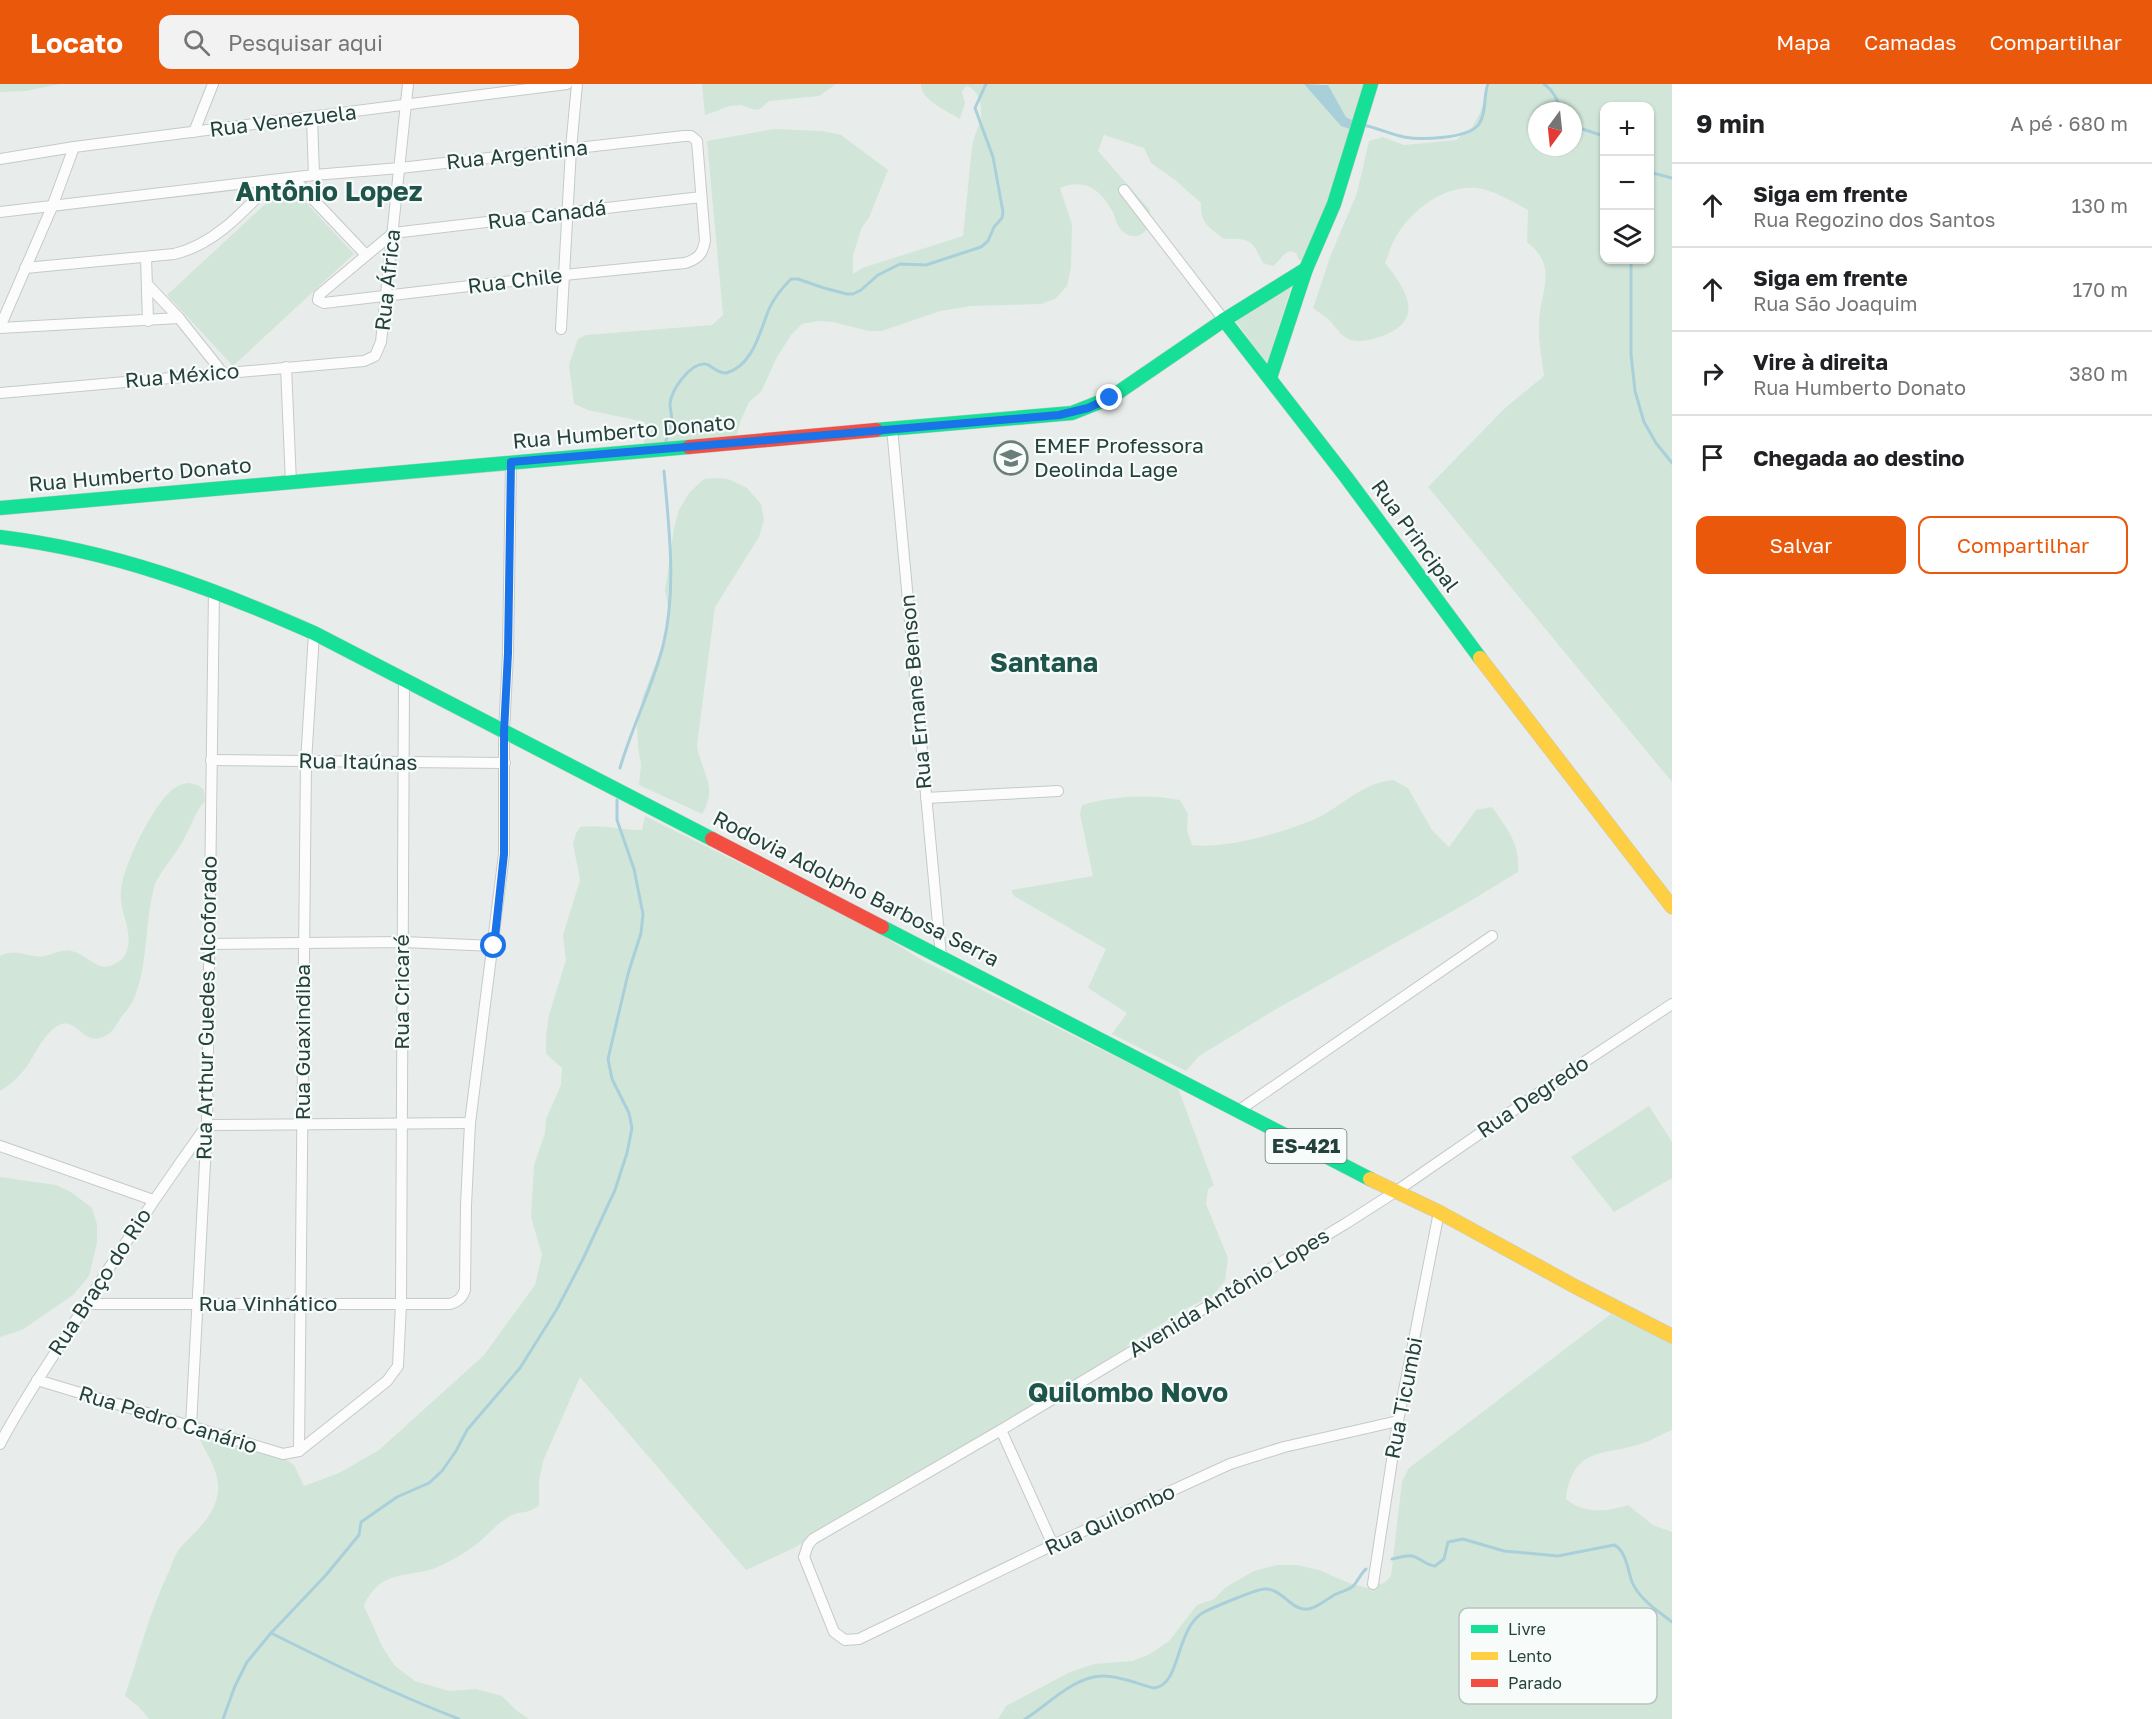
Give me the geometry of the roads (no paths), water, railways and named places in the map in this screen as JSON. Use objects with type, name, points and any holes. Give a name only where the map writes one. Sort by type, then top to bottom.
[{"type":"main road","points":[[1270,378],[1306,270],[1327,223],[1371,84]]},
{"type":"main road","name":"Rua Humberto Donato","points":[[0,508],[1059,415],[1088,408],[1110,398],[1224,320],[1306,270]]},
{"type":"main road","name":"Rua Principal","points":[[1224,320],[1672,907]]},
{"type":"main road","name":"Rodovia Adolpho Barbosa Serra","points":[[0,537],[56,545],[153,569],[214,590],[314,633],[1395,1192],[1439,1212],[1576,1287],[1672,1336]]},
{"type":"street","points":[[194,132],[213,84]]},
{"type":"street","name":"Rua África","points":[[364,361],[375,356],[379,350],[387,295],[408,84]]},
{"type":"street","name":"Rua Venezuela","points":[[0,159],[74,147],[567,84]]},
{"type":"street","points":[[561,329],[577,84]]},
{"type":"street","points":[[312,118],[314,176]]},
{"type":"street","name":"Rua Argentina","points":[[0,212],[684,136],[691,136],[697,141],[701,197]]},
{"type":"street","points":[[74,147],[52,207],[0,328],[179,318]]},
{"type":"street","points":[[293,178],[366,255],[393,233]]},
{"type":"street","points":[[25,268],[174,254],[197,247],[244,211],[272,182]]},
{"type":"street","name":"Rua Principal","points":[[1124,190],[1224,320]]},
{"type":"street","name":"Rua Canadá","points":[[393,233],[701,197]]},
{"type":"street","name":"Rua Chile","points":[[366,255],[319,295],[318,300],[324,303],[564,275],[685,264],[701,255],[705,240],[701,197]]},
{"type":"street","points":[[146,257],[148,321]]},
{"type":"street","points":[[147,284],[179,318],[222,372]]},
{"type":"street","name":"Rua México","points":[[0,393],[364,361]]},
{"type":"street","points":[[286,367],[291,483]]},
{"type":"street","name":"Rua Ernane Benson","points":[[892,428],[940,956]]},
{"type":"street","points":[[207,1125],[470,1124],[504,854],[504,732],[508,653],[511,462]]},
{"type":"street","name":"Rua Arthur Guedes Alcoforado","points":[[191,1426],[207,1125],[214,590]]},
{"type":"street","name":"Rua Guaxindiba","points":[[299,1451],[306,762],[314,633]]},
{"type":"street","name":"Rua Cricaré","points":[[299,1451],[387,1381],[396,1370],[399,1357],[404,679]]},
{"type":"street","name":"Rua Itaúnas","points":[[211,760],[505,763]]},
{"type":"street","points":[[926,798],[1058,791]]},
{"type":"street","points":[[1238,1111],[1492,936]]},
{"type":"street","points":[[208,944],[403,942],[494,946]]},
{"type":"street","name":"Rua Degredo","points":[[1395,1192],[1672,1004]]},
{"type":"street","name":"Rua Vinhático","points":[[85,1304],[450,1304],[460,1299],[465,1290],[470,1124]]},
{"type":"street","name":"Rua Braço do Rio","points":[[0,1444],[85,1304],[153,1200],[207,1125]]},
{"type":"street","points":[[0,1146],[153,1200]]},
{"type":"street","name":"Avenida Antônio Lopes","points":[[834,1632],[804,1557],[807,1545],[813,1539],[1001,1430],[1395,1192]]},
{"type":"street","name":"Rua Ticumbi","points":[[1373,1584],[1398,1421],[1439,1212]]},
{"type":"street","name":"Rua Pedro Canário","points":[[37,1380],[277,1453],[299,1451]]},
{"type":"street","name":"Rua Quilombo","points":[[834,1632],[844,1640],[859,1639],[1053,1545],[1230,1464],[1284,1447],[1398,1421]]},
{"type":"street","points":[[1001,1430],[1053,1545]]},
{"type":"water","points":[[1304,84],[1328,85],[1346,117],[1364,126],[1362,133],[1341,126]]},
{"type":"waterway","points":[[666,441],[672,421],[671,398],[682,378],[699,365],[705,364],[719,372],[726,373],[743,363],[759,337],[773,301],[791,279],[853,294],[878,275],[900,264],[926,265],[981,247],[988,241],[994,227],[1002,218],[1003,212],[993,157],[975,108],[986,84]]},
{"type":"waterway","points":[[1364,125],[1411,138],[1444,137],[1465,133],[1479,124],[1488,84]]},
{"type":"waterway","points":[[1544,84],[1558,102]]},
{"type":"waterway","points":[[1582,129],[1600,135]]},
{"type":"waterway","points":[[1654,173],[1672,178]]},
{"type":"waterway","points":[[1631,264],[1631,354],[1635,391],[1644,422],[1656,443],[1672,463]]},
{"type":"waterway","points":[[620,768],[658,662],[667,624],[671,559],[664,471]]},
{"type":"waterway","points":[[223,1719],[247,1662],[359,1535],[361,1522],[397,1497],[429,1483],[442,1471],[467,1430],[520,1368],[557,1309],[615,1190],[632,1128],[629,1113],[612,1079],[608,1059],[628,974],[641,933],[643,914],[634,869],[617,820],[617,800]]},
{"type":"waterway","points":[[1392,1559],[1412,1556],[1435,1566],[1444,1559],[1448,1542],[1463,1539],[1504,1551],[1558,1556],[1614,1545],[1624,1556],[1635,1588],[1654,1608]]},
{"type":"waterway","points":[[1025,1719],[1062,1692],[1092,1677],[1116,1677],[1154,1688],[1163,1685],[1169,1678],[1188,1630],[1204,1612],[1264,1589],[1275,1591],[1297,1607],[1309,1609],[1352,1587],[1366,1569]]},
{"type":"waterway","points":[[1657,1610],[1672,1622]]},
{"type":"waterway","points":[[271,1633],[387,1689],[459,1719]]},
{"type":"place","name":"EMEF Professora Deolinda Lage","points":[[1011,458]]},
{"type":"district","name":"Antônio Lopez","points":[[329,192]]},
{"type":"district","name":"Santana","points":[[1044,663]]},
{"type":"district","name":"Quilombo Novo","points":[[1128,1393]]}]
